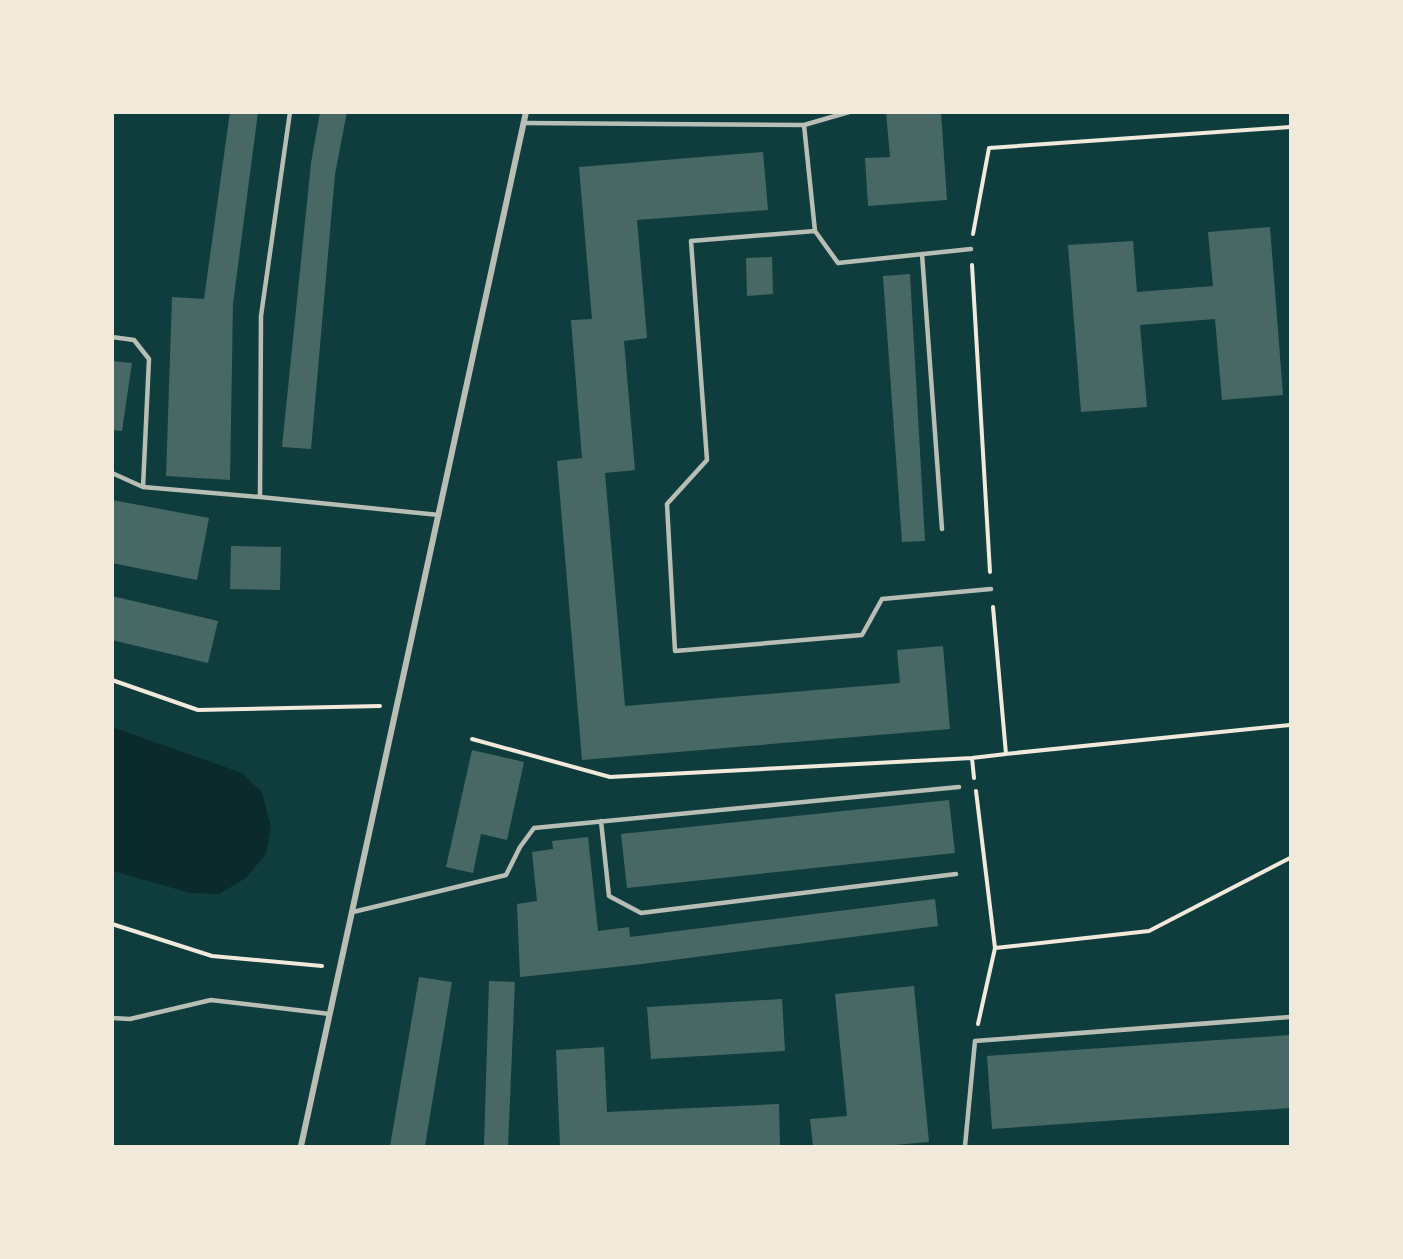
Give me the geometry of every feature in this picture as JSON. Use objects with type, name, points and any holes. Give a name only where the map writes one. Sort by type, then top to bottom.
[{"type":"street","points":[[301,1146],[526,112]]},
{"type":"lane","points":[[260,497],[261,316],[290,112]]},
{"type":"lane","points":[[523,123],[804,125],[849,112]]},
{"type":"lane","points":[[804,125],[815,231],[838,263],[971,249]]},
{"type":"lane","points":[[815,231],[691,241],[707,460],[667,504],[675,651],[862,635],[882,599],[992,589]]},
{"type":"lane","points":[[922,254],[942,529]]},
{"type":"lane","points":[[112,337],[134,340],[149,358],[143,487]]},
{"type":"lane","points":[[112,473],[143,487],[439,515]]},
{"type":"lane","points":[[352,912],[506,875],[520,847],[534,828],[959,787]]},
{"type":"lane","points":[[601,821],[609,896],[641,913],[957,874]]},
{"type":"lane","points":[[112,1018],[130,1019],[211,1000],[330,1014]]},
{"type":"lane","points":[[965,1146],[975,1041],[1290,1017]]},
{"type":"path","points":[[1006,754],[992,589],[971,249],[989,148],[1290,127]]},
{"type":"path","points":[[112,680],[198,710],[385,706]]},
{"type":"path","points":[[472,739],[610,777],[972,758],[1290,725]]},
{"type":"path","points":[[972,758],[995,948],[975,1041]]},
{"type":"path","points":[[995,948],[1149,931],[1290,858]]},
{"type":"path","points":[[112,924],[212,956],[325,967]]},
{"type":"water","points":[[112,727],[242,773],[262,792],[271,828],[266,854],[246,878],[219,894],[190,893],[113,871]]},
{"type":"building","points":[[230,112],[258,112],[233,304],[230,480],[166,476],[172,297],[204,299]]},
{"type":"building","points":[[320,112],[347,112],[335,174],[311,449],[282,447],[311,163]]},
{"type":"building","points":[[886,112],[941,112],[947,200],[868,206],[865,158],[890,157]]},
{"type":"building","points":[[763,152],[768,210],[637,220],[647,338],[624,341],[635,470],[605,473],[625,706],[900,683],[897,650],[943,646],[950,729],[582,760],[557,461],[582,458],[571,320],[592,319],[579,167]]},
{"type":"building","points":[[1270,227],[1283,395],[1222,400],[1215,319],[1140,325],[1147,407],[1081,412],[1068,245],[1133,241],[1137,292],[1213,286],[1208,232]]},
{"type":"building","points":[[772,257],[773,294],[747,296],[746,258]]},
{"type":"building","points":[[910,274],[925,541],[902,542],[883,276]]},
{"type":"building","points":[[112,361],[132,363],[122,431],[112,430]]},
{"type":"building","points":[[112,500],[209,518],[197,580],[112,563]]},
{"type":"building","points":[[231,546],[281,547],[280,590],[230,589]]},
{"type":"building","points":[[112,596],[218,621],[208,663],[112,640]]},
{"type":"building","points":[[472,750],[524,762],[507,840],[481,834],[473,873],[446,867]]},
{"type":"building","points":[[949,800],[955,853],[627,888],[621,834]]},
{"type":"building","points":[[588,837],[598,931],[629,927],[630,937],[935,899],[938,926],[634,965],[520,977],[517,904],[537,901],[532,852],[553,849],[552,841]]},
{"type":"building","points":[[419,977],[452,982],[425,1146],[390,1146]]},
{"type":"building","points":[[489,981],[515,982],[508,1146],[484,1146]]},
{"type":"building","points":[[914,986],[929,1142],[883,1146],[813,1146],[810,1119],[847,1116],[835,994]]},
{"type":"building","points":[[782,999],[785,1051],[651,1059],[647,1007]]},
{"type":"building","points":[[1290,1035],[1290,1108],[992,1129],[987,1056]]},
{"type":"building","points":[[604,1047],[607,1112],[779,1104],[780,1146],[560,1146],[556,1050]]}]
